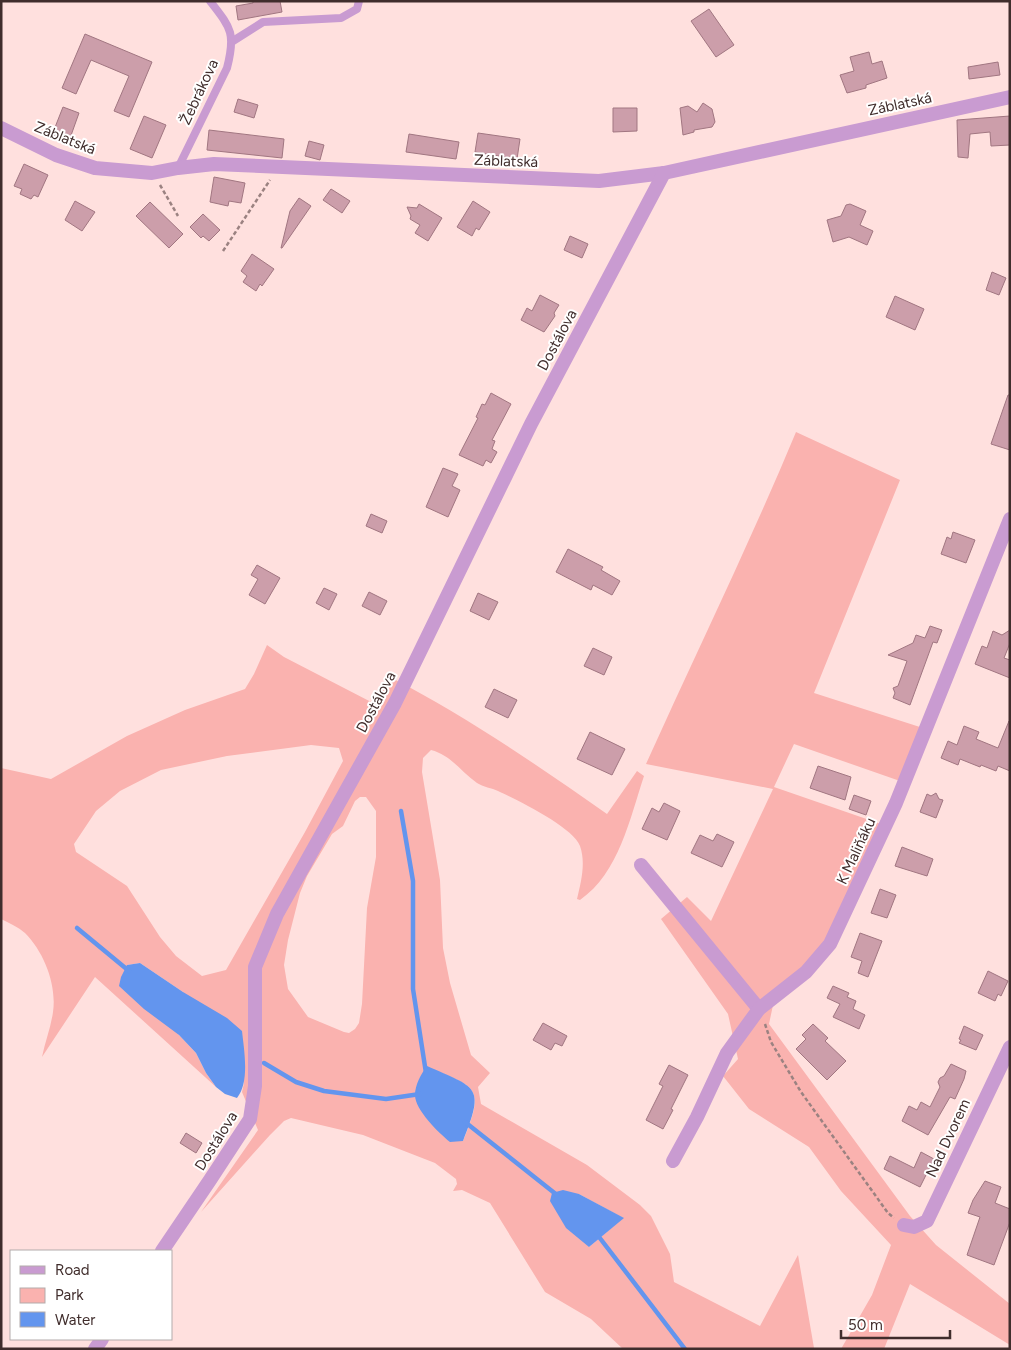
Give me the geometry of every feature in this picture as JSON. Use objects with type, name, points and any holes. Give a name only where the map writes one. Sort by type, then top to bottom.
[{"type":"street","name":"Záblatská","points":[[1,128],[56,155],[95,168],[152,173],[214,164],[599,181],[664,173],[1010,97]]},
{"type":"street","name":"Dostálova","points":[[163,1250],[250,1119],[256,1086],[255,967],[277,914],[395,703],[531,424],[664,173]]},
{"type":"street","name":"K Maliňáku","points":[[673,1161],[697,1117],[727,1052],[759,1009],[806,972],[830,944],[896,803],[1010,519]]},
{"type":"street","points":[[641,865],[759,1009]]},
{"type":"street","name":"Nad Dvorem","points":[[904,1225],[914,1227],[927,1221],[1010,1047]]},
{"type":"lane","points":[[210,1],[229,25],[233,41],[263,22],[341,18],[357,9],[359,1]]},
{"type":"lane","name":"Žebrákova","points":[[178,168],[227,68],[233,41]]},
{"type":"path","points":[[223,251],[278,168]]},
{"type":"path","points":[[152,173],[178,216]]},
{"type":"path","points":[[759,1009],[771,1042],[801,1092],[888,1213],[904,1225]]},
{"type":"green space","points":[[796,432],[900,480],[814,693],[923,728],[900,781],[794,744],[774,787],[881,824],[830,937],[805,970],[776,991],[769,1024],[910,1216],[936,1245],[1010,1304],[1010,1345],[910,1284],[884,1349],[841,1349],[872,1295],[891,1245],[841,1191],[809,1147],[749,1109],[723,1076],[738,1059],[728,1014],[661,919],[687,897],[711,921],[773,789],[646,764]]},
{"type":"green space","points":[[267,645],[284,657],[375,704],[390,677],[446,708],[528,759],[607,814],[637,771],[644,776],[628,827],[614,860],[593,889],[580,900],[577,899],[582,872],[582,852],[575,839],[567,831],[530,807],[477,783],[450,759],[438,752],[431,750],[423,758],[422,772],[440,880],[443,948],[450,983],[471,1055],[490,1073],[478,1087],[481,1104],[587,1165],[640,1205],[651,1216],[670,1254],[674,1282],[760,1326],[798,1255],[814,1348],[816,1349],[623,1349],[591,1319],[545,1292],[490,1203],[462,1190],[453,1191],[457,1184],[456,1179],[435,1163],[363,1135],[291,1118],[284,1121],[270,1135],[201,1212],[258,1130],[242,1092],[244,1083],[183,992],[140,963],[127,965],[179,1035],[196,1053],[206,1073],[216,1087],[95,977],[42,1057],[51,1023],[54,1002],[48,969],[38,950],[25,933],[1,919],[1,768],[51,779],[127,736],[185,710],[245,689]],"holes":[[[311,745],[339,748],[343,761],[305,832],[226,970],[202,976],[176,956],[160,937],[127,886],[76,852],[74,844],[96,811],[120,791],[161,770],[227,756]],[[360,797],[366,797],[376,811],[376,857],[367,908],[362,1004],[359,1023],[349,1033],[308,1017],[288,989],[284,965],[288,940],[300,893],[307,876],[332,834],[343,826],[355,801]],[[427,1067],[457,1080],[472,1091],[475,1099],[474,1109],[463,1141]],[[579,1194],[623,1218],[589,1247]]]},
{"type":"water","points":[[140,963],[183,992],[227,1018],[242,1031],[245,1075],[244,1083],[237,1098],[225,1094],[216,1087],[206,1073],[196,1053],[179,1035],[144,1009],[119,986],[127,965]]},
{"type":"water","points":[[427,1066],[457,1079],[472,1091],[475,1098],[474,1109],[463,1141],[450,1142],[423,1114],[416,1101],[416,1087]]},
{"type":"water","points":[[563,1190],[579,1194],[624,1218],[589,1247],[566,1228],[550,1201],[552,1193]]},
{"type":"building","points":[[253,1],[280,1],[282,12],[238,20],[236,6],[253,3]]},
{"type":"building","points":[[709,9],[734,45],[716,57],[691,21]]},
{"type":"building","points":[[85,34],[152,62],[129,117],[114,111],[129,76],[91,60],[76,94],[62,88]]},
{"type":"building","points":[[869,52],[872,64],[882,61],[887,78],[866,85],[866,88],[847,93],[840,75],[854,71],[850,57]]},
{"type":"building","points":[[998,62],[1000,75],[969,79],[968,67]]},
{"type":"building","points":[[238,99],[258,105],[254,118],[234,112]]},
{"type":"building","points":[[703,103],[712,109],[715,122],[712,127],[694,130],[694,132],[683,135],[680,108],[688,106],[697,112]]},
{"type":"building","points":[[63,107],[79,113],[69,141],[52,135]]},
{"type":"building","points":[[613,108],[637,108],[637,131],[613,132]]},
{"type":"building","points":[[144,116],[166,125],[152,158],[130,149]]},
{"type":"building","points":[[1010,116],[1010,145],[991,146],[990,132],[970,134],[968,158],[958,157],[957,120]]},
{"type":"building","points":[[209,130],[284,139],[282,158],[207,150]]},
{"type":"building","points":[[478,133],[520,139],[517,159],[475,152]]},
{"type":"building","points":[[409,134],[459,142],[456,159],[406,152]]},
{"type":"building","points":[[309,141],[324,145],[320,160],[305,156]]},
{"type":"building","points":[[24,164],[48,175],[38,197],[34,195],[31,199],[20,194],[22,189],[14,186]]},
{"type":"building","points":[[214,177],[245,183],[241,203],[229,201],[228,206],[210,202]]},
{"type":"building","points":[[331,189],[350,201],[342,213],[323,200]]},
{"type":"building","points":[[299,198],[311,206],[281,248],[290,211]]},
{"type":"building","points":[[75,201],[95,212],[82,231],[65,220]]},
{"type":"building","points":[[473,201],[490,212],[479,230],[476,228],[472,236],[457,227]]},
{"type":"building","points":[[150,202],[183,234],[169,248],[136,216]]},
{"type":"building","points":[[419,204],[442,218],[428,241],[415,233],[420,225],[410,219],[411,216],[407,207],[417,208]]},
{"type":"building","points":[[850,204],[866,211],[860,225],[873,231],[867,245],[849,237],[833,242],[827,220],[841,216],[846,205]]},
{"type":"building","points":[[203,214],[220,230],[209,241],[203,236],[201,238],[190,227]]},
{"type":"building","points":[[570,236],[588,244],[582,258],[564,250]]},
{"type":"building","points":[[252,254],[274,269],[256,291],[243,282],[247,276],[241,271]]},
{"type":"building","points":[[992,272],[1006,278],[999,295],[986,290]]},
{"type":"building","points":[[540,295],[559,305],[554,313],[555,316],[544,332],[521,320],[527,308],[532,311]]},
{"type":"building","points":[[895,296],[924,309],[915,330],[886,317]]},
{"type":"building","points":[[491,393],[511,404],[492,440],[495,441],[492,449],[497,452],[491,463],[486,460],[483,466],[459,455],[478,418],[476,417],[482,404],[485,405]]},
{"type":"building","points":[[1008,395],[1010,395],[1010,450],[991,444]]},
{"type":"building","points":[[443,468],[458,474],[452,486],[460,490],[448,517],[426,507]]},
{"type":"building","points":[[371,514],[387,521],[382,533],[366,526]]},
{"type":"building","points":[[953,532],[975,540],[966,563],[941,554],[947,537],[951,539]]},
{"type":"building","points":[[568,549],[603,567],[601,570],[620,581],[612,595],[593,585],[591,590],[556,572]]},
{"type":"building","points":[[257,565],[280,578],[265,604],[249,595],[258,579],[251,575]]},
{"type":"building","points":[[324,588],[337,594],[329,610],[316,603]]},
{"type":"building","points":[[369,592],[387,601],[380,615],[362,606]]},
{"type":"building","points":[[478,593],[498,602],[489,620],[470,611]]},
{"type":"building","points":[[930,626],[942,630],[937,643],[933,642],[910,705],[893,698],[895,693],[893,688],[898,686],[907,661],[888,655],[913,643],[916,635],[925,638]]},
{"type":"building","points":[[1010,630],[1010,643],[1004,658],[1010,660],[1010,678],[975,664],[982,646],[987,648],[993,631],[1002,635]]},
{"type":"building","points":[[593,648],[612,657],[604,675],[584,666]]},
{"type":"building","points":[[494,689],[517,700],[508,718],[485,707]]},
{"type":"building","points":[[1009,721],[1010,771],[998,766],[996,771],[960,759],[958,765],[941,758],[948,741],[957,745],[964,726],[979,732],[976,739],[998,748]]},
{"type":"building","points":[[590,732],[625,749],[612,775],[577,759]]},
{"type":"building","points":[[818,766],[851,777],[845,800],[810,788]]},
{"type":"building","points":[[936,793],[939,799],[943,800],[936,818],[920,812],[927,794],[931,796]]},
{"type":"building","points":[[854,795],[871,801],[866,815],[849,809]]},
{"type":"building","points":[[664,803],[680,811],[667,840],[642,829],[652,808],[659,812]]},
{"type":"building","points":[[717,834],[734,842],[722,867],[691,853],[700,835],[713,841]]},
{"type":"building","points":[[902,847],[933,859],[927,876],[895,866]]},
{"type":"building","points":[[880,889],[896,895],[887,918],[871,913]]},
{"type":"building","points":[[860,933],[882,941],[868,977],[858,973],[862,961],[851,957]]},
{"type":"building","points":[[988,971],[1008,981],[1001,996],[998,994],[995,1001],[978,993]]},
{"type":"building","points":[[833,986],[849,993],[847,997],[856,1001],[853,1009],[865,1015],[859,1029],[833,1017],[840,1004],[827,998]]},
{"type":"building","points":[[543,1023],[567,1036],[562,1046],[555,1043],[551,1050],[533,1040]]},
{"type":"building","points":[[813,1024],[828,1038],[825,1041],[846,1061],[827,1080],[796,1049],[806,1039],[802,1035]]},
{"type":"building","points":[[964,1026],[983,1035],[976,1050],[959,1043]]},
{"type":"building","points":[[951,1064],[966,1071],[964,1079],[955,1099],[950,1097],[928,1135],[902,1121],[909,1106],[917,1110],[921,1102],[930,1107],[940,1087],[938,1082]]},
{"type":"building","points":[[669,1065],[688,1075],[663,1129],[646,1120],[663,1086],[659,1084]]},
{"type":"building","points":[[186,1133],[202,1143],[196,1153],[180,1143]]},
{"type":"building","points":[[921,1152],[934,1159],[920,1187],[884,1169],[890,1156],[914,1168]]},
{"type":"building","points":[[985,1181],[1001,1187],[995,1203],[1010,1209],[1010,1222],[994,1265],[967,1255],[980,1217],[968,1213],[973,1200]]},
{"type":"waterway","points":[[401,811],[413,881],[413,989],[426,1073]]},
{"type":"waterway","points":[[77,928],[129,971]]},
{"type":"waterway","points":[[264,1063],[296,1082],[324,1091],[386,1099],[420,1094]]},
{"type":"waterway","points":[[465,1122],[557,1195]]},
{"type":"waterway","points":[[596,1233],[685,1349]]}]
